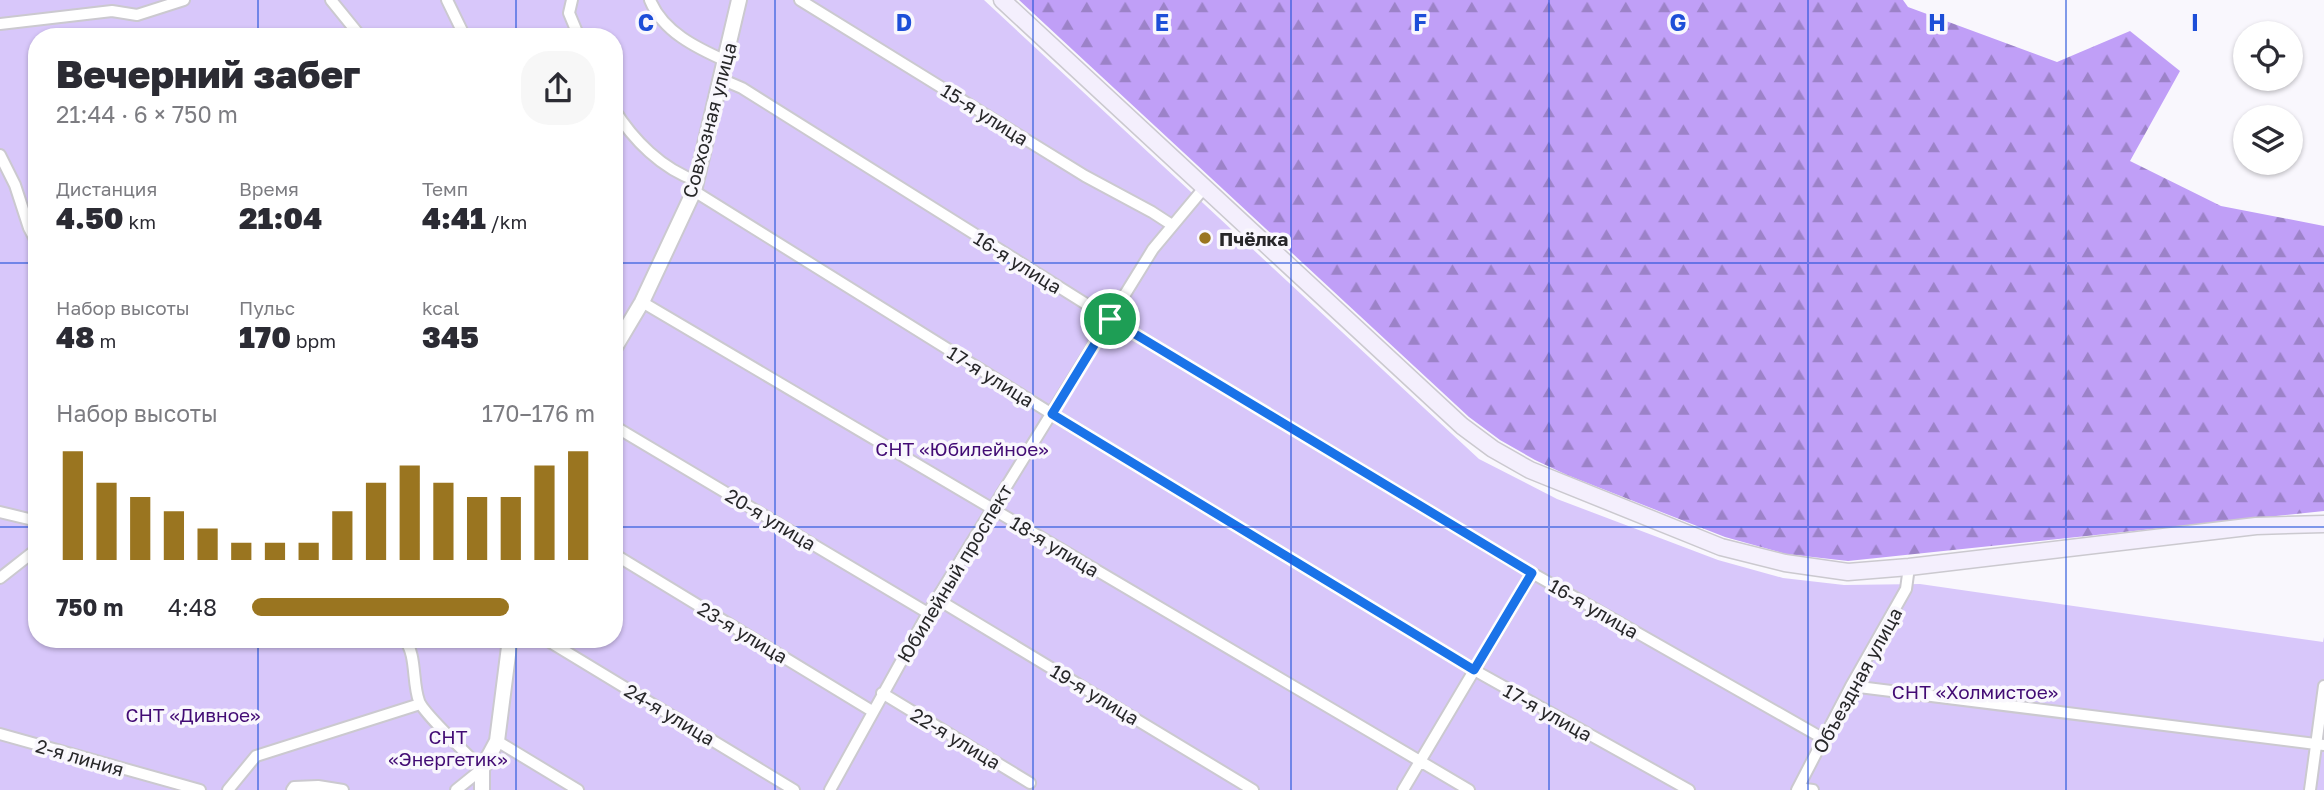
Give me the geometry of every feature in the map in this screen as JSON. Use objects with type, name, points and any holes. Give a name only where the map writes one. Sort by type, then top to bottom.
[{"type":"main road","points":[[1002,0],[1462,426],[1493,449],[1530,470],[1721,547],[1785,564],[1848,572],[2256,526],[2324,524]]},
{"type":"street","points":[[0,24],[112,11],[137,15],[184,0]]},
{"type":"street","points":[[331,0],[354,28]]},
{"type":"street","points":[[447,0],[461,28]]},
{"type":"street","points":[[572,0],[569,13],[575,28]]},
{"type":"street","points":[[650,0],[655,10],[677,34],[694,47],[726,61]]},
{"type":"street","name":"Совхозная улица","points":[[623,330],[642,302],[695,186],[739,0]]},
{"type":"street","name":"15-я улица","points":[[800,0],[1085,176],[1172,225]]},
{"type":"street","name":"16-я улица","points":[[721,79],[742,88],[1110,319],[1532,573],[1824,739]]},
{"type":"street","name":"17-я улица","points":[[623,121],[658,161],[1052,414],[1474,670],[1689,790]]},
{"type":"street","points":[[0,155],[15,185],[28,225]]},
{"type":"street","name":"Юбилейный проспект","points":[[830,790],[928,613],[1153,249],[1204,188]]},
{"type":"street","name":"18-я улица","points":[[642,302],[1469,790]]},
{"type":"street","name":"20-я улица","points":[[623,431],[928,613]]},
{"type":"street","points":[[0,512],[28,519]]},
{"type":"street","points":[[0,578],[28,556]]},
{"type":"street","name":"23-я улица","points":[[623,559],[872,710]]},
{"type":"street","name":"Объездная улица","points":[[1797,789],[1851,685],[1906,589],[1909,567]]},
{"type":"street","points":[[1403,790],[1532,573]]},
{"type":"street","name":"19-я улица","points":[[937,599],[1253,790]]},
{"type":"street","points":[[410,648],[412,672],[420,704],[482,769],[482,790]]},
{"type":"street","points":[[456,790],[482,769],[497,741],[509,648]]},
{"type":"street","name":"24-я улица","points":[[560,648],[794,790]]},
{"type":"street","points":[[1851,685],[2320,746]]},
{"type":"street","points":[[2310,790],[2320,746],[2324,686]]},
{"type":"street","name":"22-я улица","points":[[882,693],[1030,783]]},
{"type":"street","points":[[228,790],[256,757],[420,704]]},
{"type":"street","name":"2-я линия","points":[[0,734],[200,790]]},
{"type":"street","points":[[497,741],[578,790]]},
{"type":"street","points":[[292,790],[294,787],[318,786],[343,790]]},
{"type":"street","points":[[1797,789],[1813,790]]},
{"type":"green space","name":"СНТ «Юбилейное»","points":[[0,0],[984,0],[1479,459],[1557,499],[1718,560],[1783,578],[1844,585],[1920,584],[2323,642],[2324,637],[2324,790],[0,790]]},
{"type":"green space","points":[[1019,0],[1903,0],[1908,7],[2057,62],[2130,31],[2180,71],[2130,161],[2221,206],[2324,226],[2324,511],[1848,561],[1786,554],[1725,537],[1535,460],[1500,440],[1469,417]]},
{"type":"place","name":"Пчёлка","points":[[1205,238]]},
{"type":"route","points":[[1110,319],[1532,573],[1474,670],[1052,414],[1110,319]]},
{"type":"park label","name":"СНТ «Холмистое»","points":[[1975,691]]},
{"type":"park label","name":"СНТ «Дивное»","points":[[193,714]]},
{"type":"park label","name":"СНТ «Энергетик»","points":[[448,747]]}]
